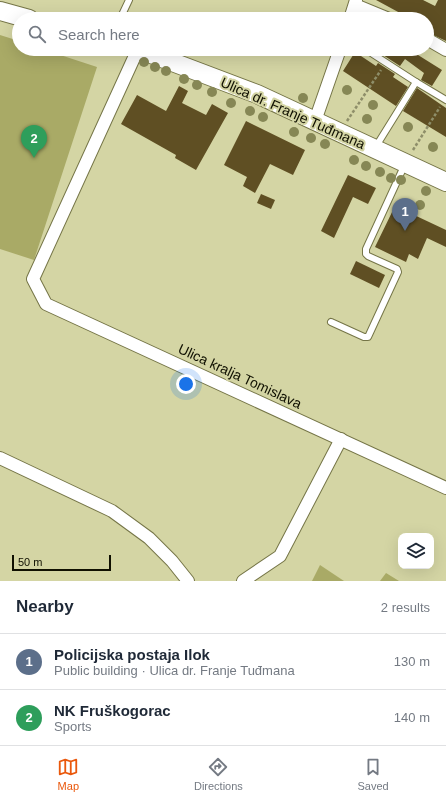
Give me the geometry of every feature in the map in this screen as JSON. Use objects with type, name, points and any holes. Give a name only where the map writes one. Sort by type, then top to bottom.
[{"type":"main road","points":[[0,11],[12,14]]},
{"type":"main road","name":"Ulica dr. Franje Tuđmana","points":[[157,56],[257,94],[405,164],[446,181]]},
{"type":"street","points":[[352,12],[355,2],[375,12]]},
{"type":"street","points":[[434,43],[446,50]]},
{"type":"street","name":"Ulica kralja Tomislava","points":[[135,56],[33,278],[46,304],[446,488]]},
{"type":"street","points":[[315,121],[338,56]]},
{"type":"street","points":[[243,581],[280,556],[341,439]]},
{"type":"street","points":[[0,458],[112,512],[149,538],[172,561],[188,581]]},
{"type":"lane","points":[[123,12],[129,0]]},
{"type":"lane","points":[[376,56],[445,100]]},
{"type":"lane","points":[[374,149],[416,82]]},
{"type":"lane","points":[[331,322],[364,337],[368,337],[398,272],[397,269],[368,256],[366,254],[366,249],[405,164]]},
{"type":"path","points":[[339,133],[387,63]]},
{"type":"path","points":[[405,164],[445,100]]},
{"type":"green space","points":[[0,35],[12,39],[12,56],[63,56],[97,67],[34,260],[0,249]]},
{"type":"green space","points":[[320,565],[344,581],[312,581]]},
{"type":"green space","points":[[386,573],[399,581],[380,581]]},
{"type":"building","points":[[376,0],[423,0],[435,6],[438,0],[446,0],[446,41],[434,35],[434,12],[398,12]]},
{"type":"building","points":[[352,56],[361,56],[376,66],[378,63],[395,74],[393,77],[408,87],[396,106],[343,71]]},
{"type":"building","points":[[385,56],[420,56],[442,70],[432,86],[421,80],[424,73],[405,59],[400,66]]},
{"type":"building","points":[[179,86],[188,91],[182,103],[206,115],[212,104],[228,113],[196,170],[175,158],[176,155],[121,124],[137,95],[166,111]]},
{"type":"building","points":[[417,88],[446,108],[446,137],[403,111]]},
{"type":"building","points":[[246,121],[305,150],[293,175],[270,164],[255,193],[243,186],[247,177],[224,165]]},
{"type":"building","points":[[348,175],[376,188],[368,204],[353,197],[334,238],[321,231]]},
{"type":"building","points":[[261,194],[275,200],[271,209],[257,203]]},
{"type":"building","points":[[395,206],[446,230],[446,247],[427,238],[418,259],[409,254],[406,262],[375,247]]},
{"type":"building","points":[[356,261],[385,275],[379,288],[350,274]]},
{"type":"place","name":"NK Fruškogorac","points":[[34,158]]},
{"type":"place","name":"Policijska postaja Ilok","points":[[405,231]]}]
